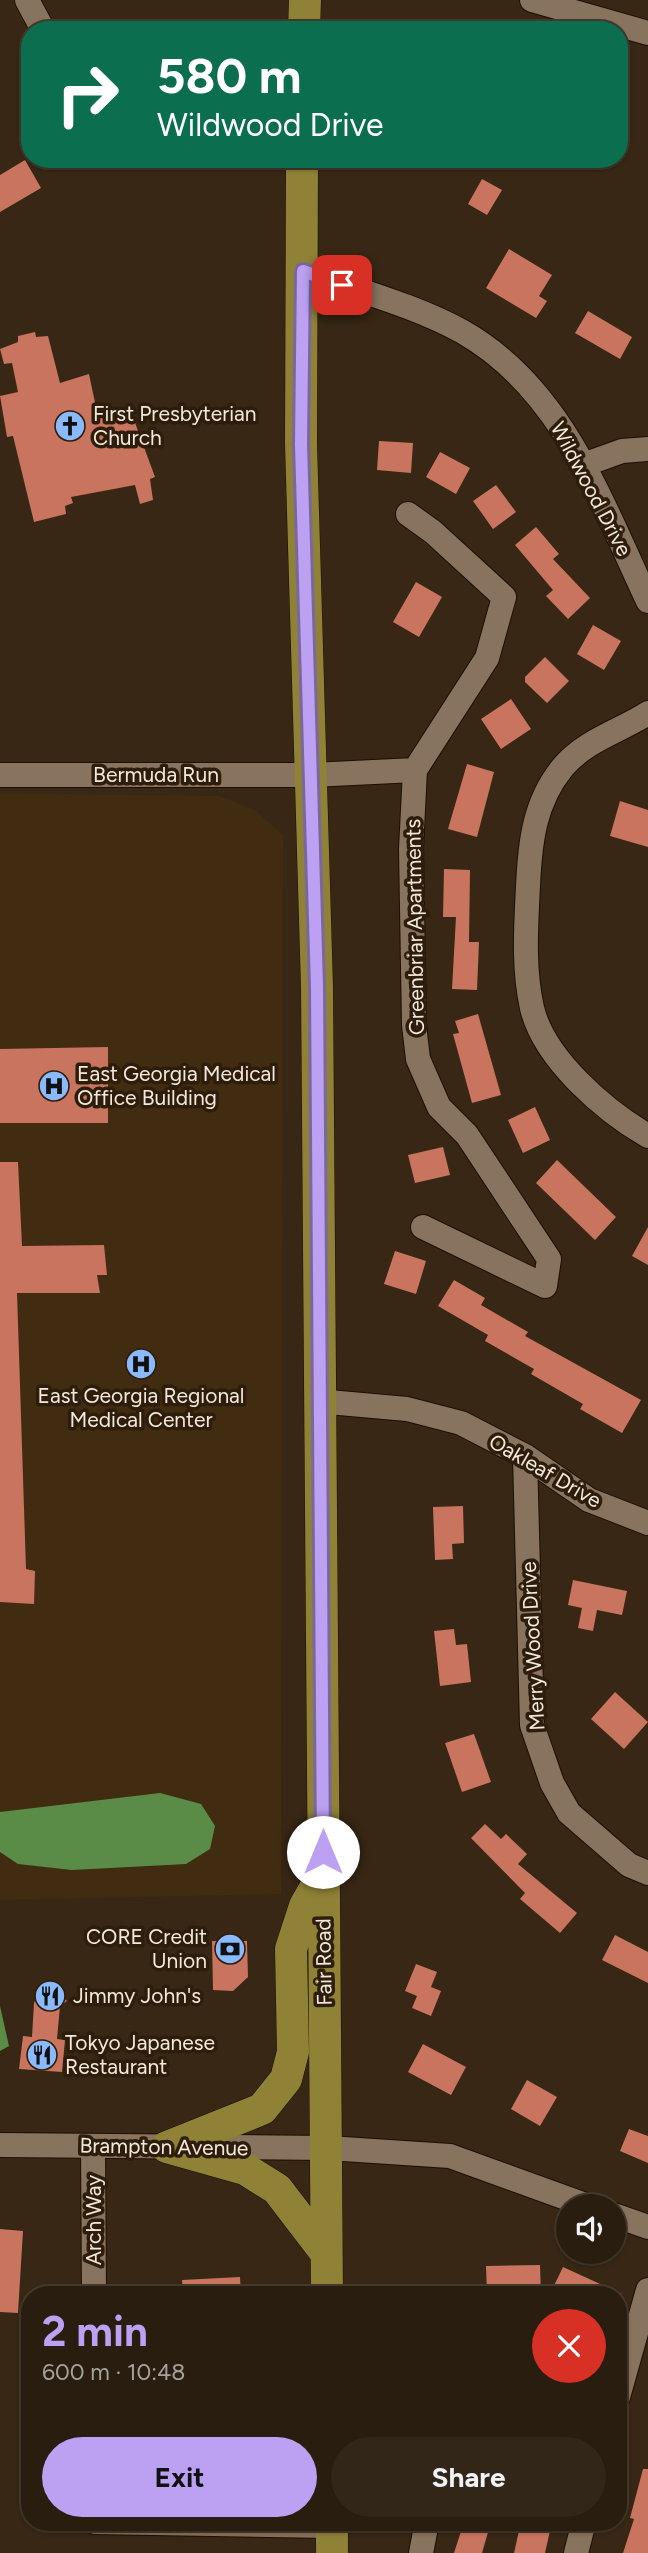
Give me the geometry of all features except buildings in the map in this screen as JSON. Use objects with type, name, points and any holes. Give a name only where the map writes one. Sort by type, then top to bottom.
[{"type":"main road","points":[[304,21],[305,0]]},
{"type":"main road","name":"Fair Road","points":[[302,168],[301,444],[312,775],[320,1256],[317,1401],[323,1549],[327,2286]]},
{"type":"main road","points":[[167,2147],[262,2109],[286,2079],[293,2052],[291,1949],[304,1906],[323,1874]]},
{"type":"main road","points":[[167,2147],[245,2169],[276,2189],[326,2253]]},
{"type":"street","points":[[27,0],[38,21]]},
{"type":"street","points":[[531,0],[605,21]]},
{"type":"street","points":[[628,27],[648,33]]},
{"type":"street","name":"Wildwood Drive","points":[[303,271],[418,312],[463,332],[533,388],[583,465],[648,601]]},
{"type":"street","points":[[583,465],[622,451],[648,449]]},
{"type":"street","points":[[408,514],[433,532],[504,597],[487,658],[415,770]]},
{"type":"street","points":[[648,713],[593,741],[564,766],[546,794],[534,820],[525,962],[533,1011],[550,1045],[585,1089],[648,1136]]},
{"type":"street","name":"Bermuda Run","points":[[0,775],[312,775],[415,770]]},
{"type":"street","name":"Greenbriar Apartments","points":[[415,770],[411,849],[414,1025],[418,1059],[439,1107],[467,1135],[549,1259],[545,1286],[423,1227]]},
{"type":"street","name":"Oakleaf Drive","points":[[317,1401],[407,1409],[461,1423],[525,1456],[589,1500],[648,1523]]},
{"type":"street","name":"Merry Wood Drive","points":[[525,1456],[532,1725],[552,1783],[569,1813],[629,1865],[648,1873]]},
{"type":"street","name":"Brampton Avenue","points":[[0,2145],[328,2148],[450,2156],[556,2194]]},
{"type":"street","name":"Arch Way","points":[[93,2146],[94,2286]]},
{"type":"street","points":[[626,2219],[648,2227]]},
{"type":"street","points":[[627,2343],[648,2290]]},
{"type":"street","points":[[289,2531],[332,2533]]},
{"type":"street","points":[[421,2553],[425,2531]]},
{"type":"street","points":[[576,2553],[582,2531]]},
{"type":"shaded area","name":"East Georgia Regional Medical Center","points":[[0,793],[220,796],[256,811],[283,835],[281,1894],[0,1900]]},
{"type":"shaded area","points":[[160,1793],[201,1804],[215,1826],[210,1849],[186,1864],[72,1870],[18,1864],[0,1852],[0,1812]]},
{"type":"shaded area","points":[[0,2006],[9,2046],[0,2051]]},
{"type":"place","name":"First Presbyterian Church","points":[[70,426]]},
{"type":"place","name":"East Georgia Medical Office Building","points":[[54,1086]]},
{"type":"place","name":"East Georgia Regional Medical Center","points":[[141,1364]]},
{"type":"place","name":"CORE Credit Union","points":[[230,1949]]},
{"type":"place","name":"Jimmy John's","points":[[50,1996]]},
{"type":"place","name":"Tokyo Japanese Restaurant","points":[[42,2055]]},
{"type":"route","points":[[323,1852],[323,1549],[317,1401],[320,1269],[317,987],[301,444],[303,271],[342,285]]}]
